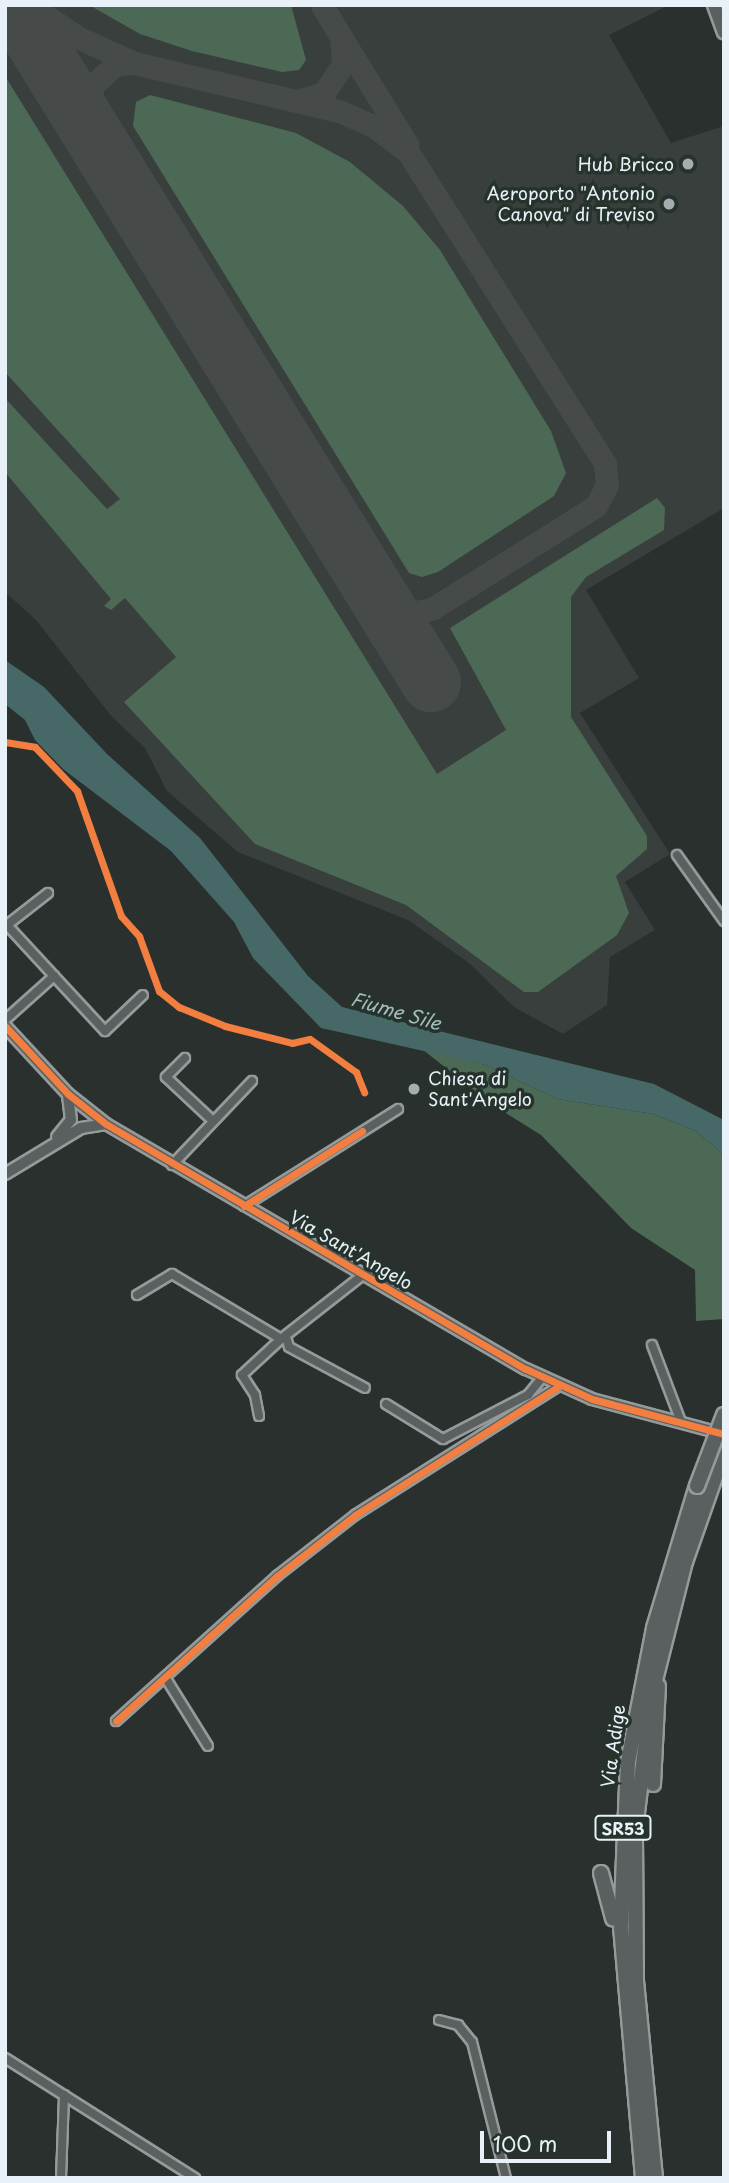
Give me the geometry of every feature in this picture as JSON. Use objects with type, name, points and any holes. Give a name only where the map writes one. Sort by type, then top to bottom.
[{"type":"highway","name":"Via Adige","points":[[655,2178],[632,1894],[643,1745],[657,1672],[703,1487],[724,1415]]},
{"type":"highway","name":"Via Adige","points":[[643,2178],[625,1989],[621,1852],[628,1762],[654,1628],[703,1487],[724,1451]]},
{"type":"highway","points":[[653,1784],[650,1766],[660,1705],[657,1672]]},
{"type":"highway","points":[[601,1873],[612,1903],[625,1989]]},
{"type":"main road","points":[[718,12],[724,32]]},
{"type":"street","points":[[677,855],[724,922]]},
{"type":"street","points":[[48,893],[7,925],[54,976],[106,1031],[143,995]]},
{"type":"street","points":[[5,1020],[54,976]]},
{"type":"street","name":"Via Sant'Angelo","points":[[5,1026],[68,1094],[106,1124],[542,1377],[604,1403],[680,1419],[724,1434]]},
{"type":"street","points":[[185,1058],[166,1077],[213,1121]]},
{"type":"street","points":[[173,1165],[251,1081]]},
{"type":"street","points":[[68,1094],[69,1125]]},
{"type":"street","points":[[244,1206],[398,1109]]},
{"type":"street","points":[[50,1144],[88,1110]]},
{"type":"street","points":[[81,1128],[88,1110]]},
{"type":"street","points":[[5,1174],[50,1144],[81,1128],[106,1124]]},
{"type":"street","points":[[137,1295],[172,1274],[283,1338],[289,1347],[365,1388]]},
{"type":"street","points":[[259,1416],[255,1395],[243,1375],[283,1338],[363,1275]]},
{"type":"street","points":[[652,1345],[680,1419]]},
{"type":"street","points":[[386,1404],[443,1440],[528,1395],[542,1377]]},
{"type":"street","points":[[116,1721],[355,1515],[559,1386]]},
{"type":"street","points":[[165,1676],[208,1746]]},
{"type":"street","points":[[439,2020],[458,2025],[472,2042],[506,2178]]},
{"type":"street","points":[[5,2058],[195,2178]]},
{"type":"street","points":[[61,2178],[64,2095]]},
{"type":"shaded area","points":[[5,5],[669,5],[609,35],[671,143],[724,126],[724,508],[586,590],[639,678],[580,713],[670,854],[625,882],[655,930],[610,957],[607,1005],[563,1034],[514,1007],[469,963],[408,920],[238,852],[167,791],[145,748],[112,717],[36,620],[5,592]]},
{"type":"green space","points":[[89,5],[291,5],[306,60],[299,70],[282,72],[192,51],[140,34]]},
{"type":"green space","points":[[5,76],[437,774],[506,730],[450,628],[657,498],[665,508],[664,530],[586,577],[571,597],[571,717],[647,836],[647,849],[616,876],[629,913],[617,935],[538,992],[524,992],[406,905],[255,844],[124,702],[176,657],[125,598],[111,610],[104,606],[111,599],[5,472],[5,398],[107,509],[120,499],[5,372]]},
{"type":"green space","points":[[150,95],[296,133],[350,162],[403,206],[440,250],[551,431],[566,473],[554,496],[438,572],[422,577],[409,573],[133,126],[136,102]]},
{"type":"green space","points":[[422,1049],[486,1065],[557,1099],[653,1114],[696,1131],[724,1155],[724,1319],[696,1321],[695,1270],[631,1228],[541,1135],[491,1104]]},
{"type":"water","points":[[5,660],[44,687],[107,754],[200,838],[308,976],[342,1007],[654,1084],[724,1120],[724,1155],[696,1131],[653,1114],[557,1099],[486,1065],[321,1028],[253,958],[234,922],[171,851],[63,769],[35,740],[25,720],[5,704]]},
{"type":"taxiway","points":[[30,5],[79,38],[134,63],[115,65],[94,84],[87,103],[93,136]]},
{"type":"taxiway","points":[[298,101],[324,93],[343,64],[341,37],[322,5]]},
{"type":"taxiway","points":[[341,37],[407,144]]},
{"type":"taxiway","points":[[134,63],[339,111],[375,127],[408,152],[605,464],[607,485],[596,506],[432,609],[405,614],[386,604],[373,587]]},
{"type":"runway","points":[[13,5],[431,682]]},
{"type":"cycle path","points":[[5,742],[35,747],[77,791],[121,916],[139,936],[159,991],[179,1007],[225,1026],[292,1043],[310,1039],[356,1072],[364,1092]]},
{"type":"cycle path","points":[[5,1026],[68,1094],[106,1124],[526,1369],[592,1399],[724,1434]]},
{"type":"cycle path","points":[[244,1206],[362,1131]]},
{"type":"cycle path","points":[[116,1721],[277,1576],[355,1515],[559,1386]]},
{"type":"place","name":"Hub Bricco","points":[[688,164]]},
{"type":"place","name":"Aeroporto \"Antonio Canova\" di Treviso","points":[[669,204]]},
{"type":"place","name":"Chiesa di Sant'Angelo","points":[[414,1089]]},
{"type":"water label","name":"Fiume Sile","points":[[396,1011]]}]
